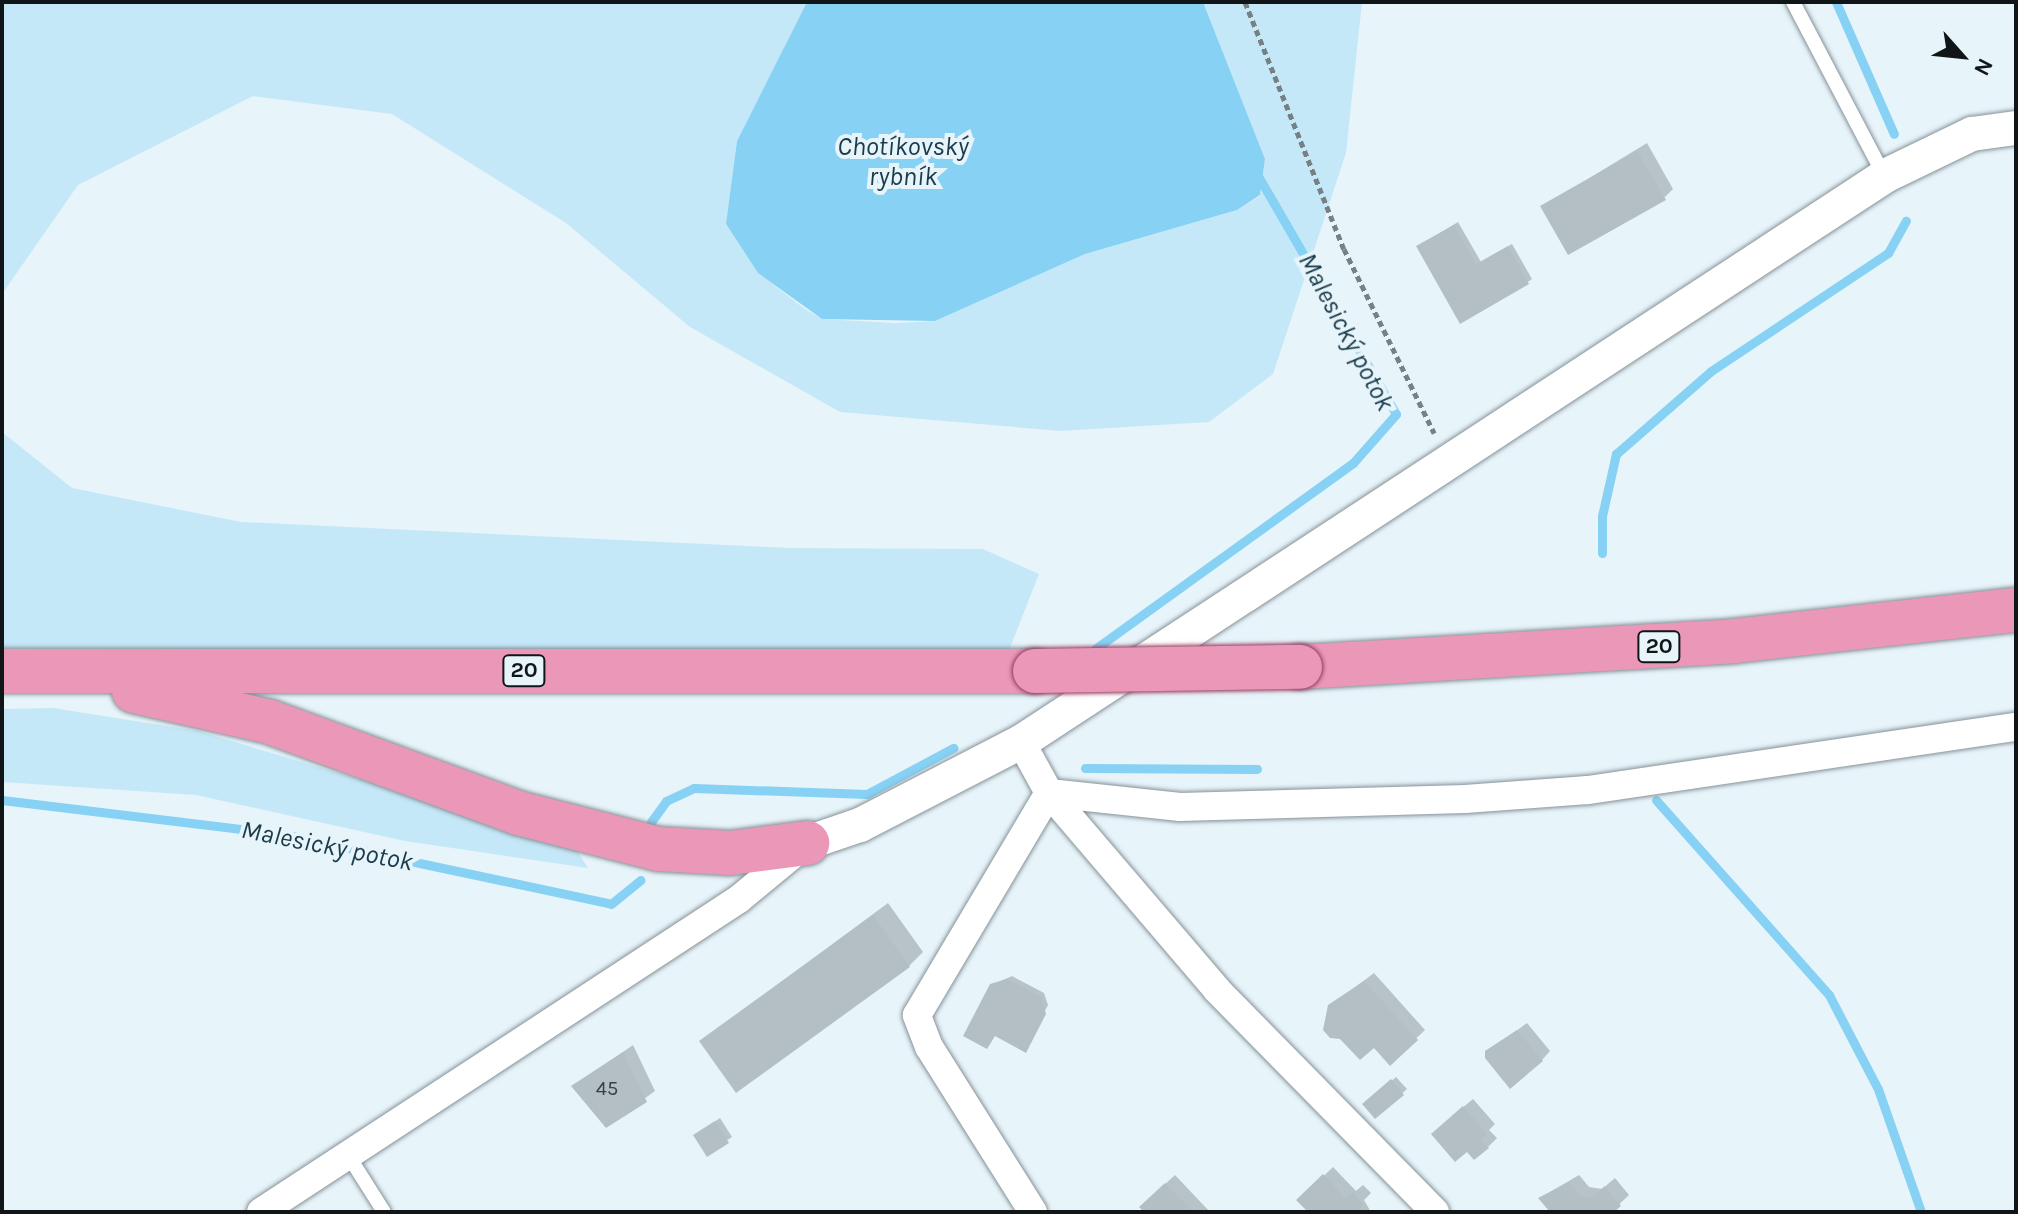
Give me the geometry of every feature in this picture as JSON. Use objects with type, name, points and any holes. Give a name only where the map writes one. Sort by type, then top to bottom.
[{"type":"main road","name":"20","points":[[8,671],[1035,671],[1300,667],[1734,641],[2016,610]]},
{"type":"main road","points":[[8,671],[186,700],[270,722],[518,813],[658,849],[730,853],[807,843]]},
{"type":"street","points":[[261,1212],[739,899],[807,843],[860,825],[1021,742],[1885,176],[1972,134],[2016,128]]},
{"type":"street","points":[[1049,793],[1180,807],[1465,799],[1588,790],[2016,727]]},
{"type":"street","points":[[1021,742],[1049,793],[1217,990],[1435,1212]]},
{"type":"street","points":[[1033,1212],[929,1047],[917,1015],[1049,793]]},
{"type":"lane","points":[[1793,2],[1885,176]]},
{"type":"lane","points":[[348,1155],[384,1212]]},
{"type":"path","points":[[1245,2],[1344,249],[1449,462]]},
{"type":"shaded area","points":[[2,2],[807,2],[737,141],[726,224],[758,273],[822,319],[896,323],[935,321],[1085,254],[1237,210],[1260,196],[1265,159],[1203,2],[1362,2],[1346,153],[1273,374],[1209,422],[1060,431],[840,412],[690,327],[566,223],[392,114],[253,96],[78,185],[2,294]]},
{"type":"shaded area","points":[[2,432],[72,488],[241,522],[790,548],[983,549],[1039,574],[1008,653],[2,648]]},
{"type":"shaded area","points":[[53,708],[198,731],[572,843],[588,868],[405,841],[196,795],[2,782],[2,709]]},
{"type":"water","name":"Chotíkovský rybník","points":[[807,2],[1203,2],[1265,159],[1260,195],[1237,210],[1085,254],[935,321],[822,319],[758,273],[726,224],[737,141]]},
{"type":"building","points":[[1637,151],[1666,200],[1568,255],[1540,206]]},
{"type":"building","points":[[1454,225],[1476,264],[1508,246],[1529,284],[1460,324],[1416,246]]},
{"type":"building","points":[[873,915],[910,967],[736,1093],[699,1041]]},
{"type":"building","points":[[1007,979],[1041,997],[1046,1014],[1026,1053],[995,1036],[987,1049],[963,1036],[990,984]]},
{"type":"building","points":[[1364,981],[1418,1040],[1390,1066],[1374,1048],[1360,1060],[1340,1039],[1330,1038],[1323,1030],[1328,1005]]},
{"type":"building","points":[[1517,1030],[1543,1061],[1510,1089],[1485,1058],[1485,1051]]},
{"type":"building","points":[[623,1052],[647,1102],[606,1128],[571,1086]]},
{"type":"building","points":[[1391,1079],[1404,1095],[1375,1119],[1362,1104]]},
{"type":"building","points":[[1463,1106],[1487,1134],[1481,1140],[1489,1148],[1474,1160],[1467,1152],[1455,1162],[1431,1134]]},
{"type":"building","points":[[715,1121],[729,1143],[707,1157],[693,1135]]},
{"type":"building","points":[[1323,1174],[1346,1199],[1353,1192],[1363,1204],[1359,1212],[1308,1212],[1296,1200]]},
{"type":"building","points":[[1569,1182],[1580,1196],[1591,1197],[1605,1186],[1621,1206],[1614,1212],[1550,1212],[1538,1198]]},
{"type":"building","points":[[1165,1183],[1193,1212],[1144,1212],[1139,1207]]},
{"type":"waterway","points":[[1836,2],[1894,134]]},
{"type":"waterway","name":"Malesický potok","points":[[1095,649],[1353,463],[1396,414],[1259,178]]},
{"type":"waterway","points":[[1602,553],[1602,516],[1616,454],[1711,371],[1888,253],[1906,221]]},
{"type":"waterway","name":"Malesický potok","points":[[651,822],[666,801],[694,788],[867,794],[953,748]]},
{"type":"waterway","points":[[1085,768],[1257,769]]},
{"type":"waterway","name":"Malesický potok","points":[[2,800],[283,834],[611,904],[641,880]]},
{"type":"waterway","points":[[1656,800],[1829,995],[1878,1089],[1921,1212]]}]
